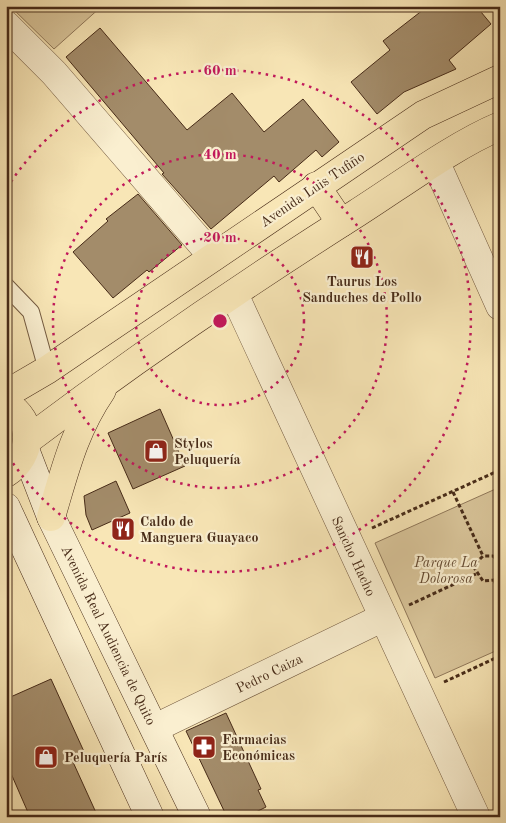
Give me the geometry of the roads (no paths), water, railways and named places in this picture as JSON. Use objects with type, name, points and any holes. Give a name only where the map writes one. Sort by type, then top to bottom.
[{"type":"main road","name":"Avenida Luis Tufiño","points":[[6,394],[47,370],[423,115],[500,79]]},
{"type":"main road","points":[[6,474],[18,465],[27,446],[110,380],[341,223],[436,162],[500,126]]},
{"type":"main road","points":[[316,186],[341,223]]},
{"type":"main road","points":[[51,517],[67,459],[85,416],[110,380]]},
{"type":"main road","points":[[6,404],[19,413],[24,421],[27,446]]},
{"type":"street","points":[[6,25],[54,73],[212,257]]},
{"type":"street","points":[[436,162],[500,306]]},
{"type":"street","name":"Sancho Hacho","points":[[234,294],[382,618],[476,817]]},
{"type":"street","name":"Avenida Real Audiencia de Quito","points":[[27,446],[51,517],[197,817]]},
{"type":"street","points":[[6,507],[150,817]]},
{"type":"street","name":"Pedro Caiza","points":[[155,728],[382,618]]},
{"type":"lane","points":[[6,286],[31,312],[47,370]]},
{"type":"place","name":"Taurus Los Sanduches de Pollo","points":[[362,257]]},
{"type":"place","name":"Stylos Peluquería","points":[[156,451]]},
{"type":"place","name":"Caldo de Manguera Guayaco","points":[[123,529]]},
{"type":"place","name":"Farmacias Económicas","points":[[204,747]]},
{"type":"place","name":"Peluquería París","points":[[46,757]]},
{"type":"park label","name":"Parque La Dolorosa","points":[[446,570]]}]
